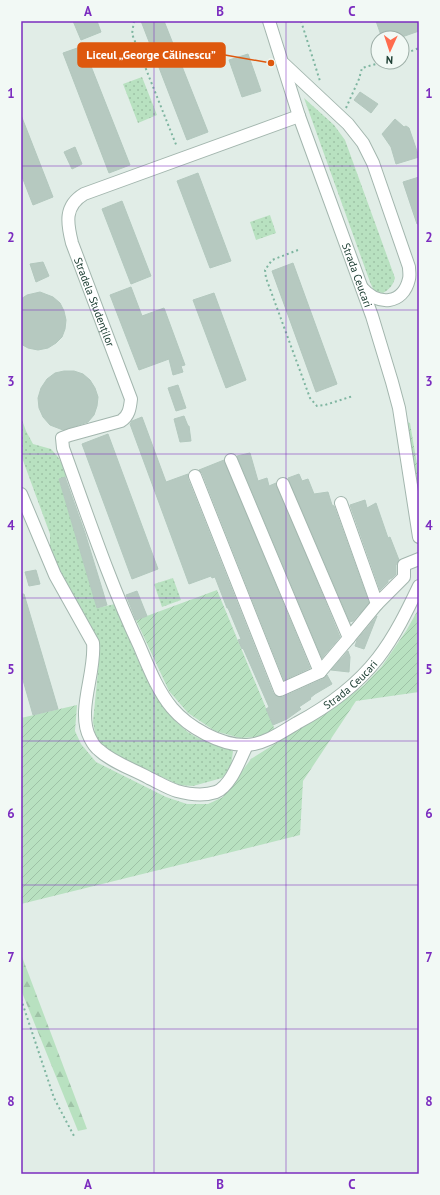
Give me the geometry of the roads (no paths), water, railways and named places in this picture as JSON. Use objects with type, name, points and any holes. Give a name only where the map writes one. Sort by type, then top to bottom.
[{"type":"street","name":"Strada Ceucari","points":[[269,21],[299,116],[372,316],[399,408],[419,537]]},
{"type":"street","points":[[281,62],[348,124],[363,143],[373,163],[409,266],[410,278],[401,295],[394,299],[385,301],[372,297],[362,288]]},
{"type":"street","name":"Stradela Studenților","points":[[247,745],[222,740],[191,726],[172,707],[163,695],[123,612],[63,448],[62,438],[126,418],[130,408],[131,399],[72,243],[68,216],[72,203],[84,194],[299,116]]},
{"type":"street","points":[[231,460],[320,672]]},
{"type":"street","points":[[195,476],[280,690],[320,672],[377,604],[404,577],[404,565],[419,559]]},
{"type":"street","points":[[284,484],[349,638]]},
{"type":"street","points":[[21,494],[55,575],[93,643],[94,655],[85,709],[85,725],[90,739],[98,750],[110,758],[176,791],[193,794],[206,794],[216,791],[226,785],[238,765],[247,745]]},
{"type":"street","points":[[340,503],[377,604]]},
{"type":"street","name":"Strada Ceucari","points":[[247,745],[264,741],[300,722],[347,689],[364,674],[378,658],[392,638],[405,616],[419,586]]},
{"type":"place","name":"Liceul „George Călinescu”","points":[[271,63]]}]
